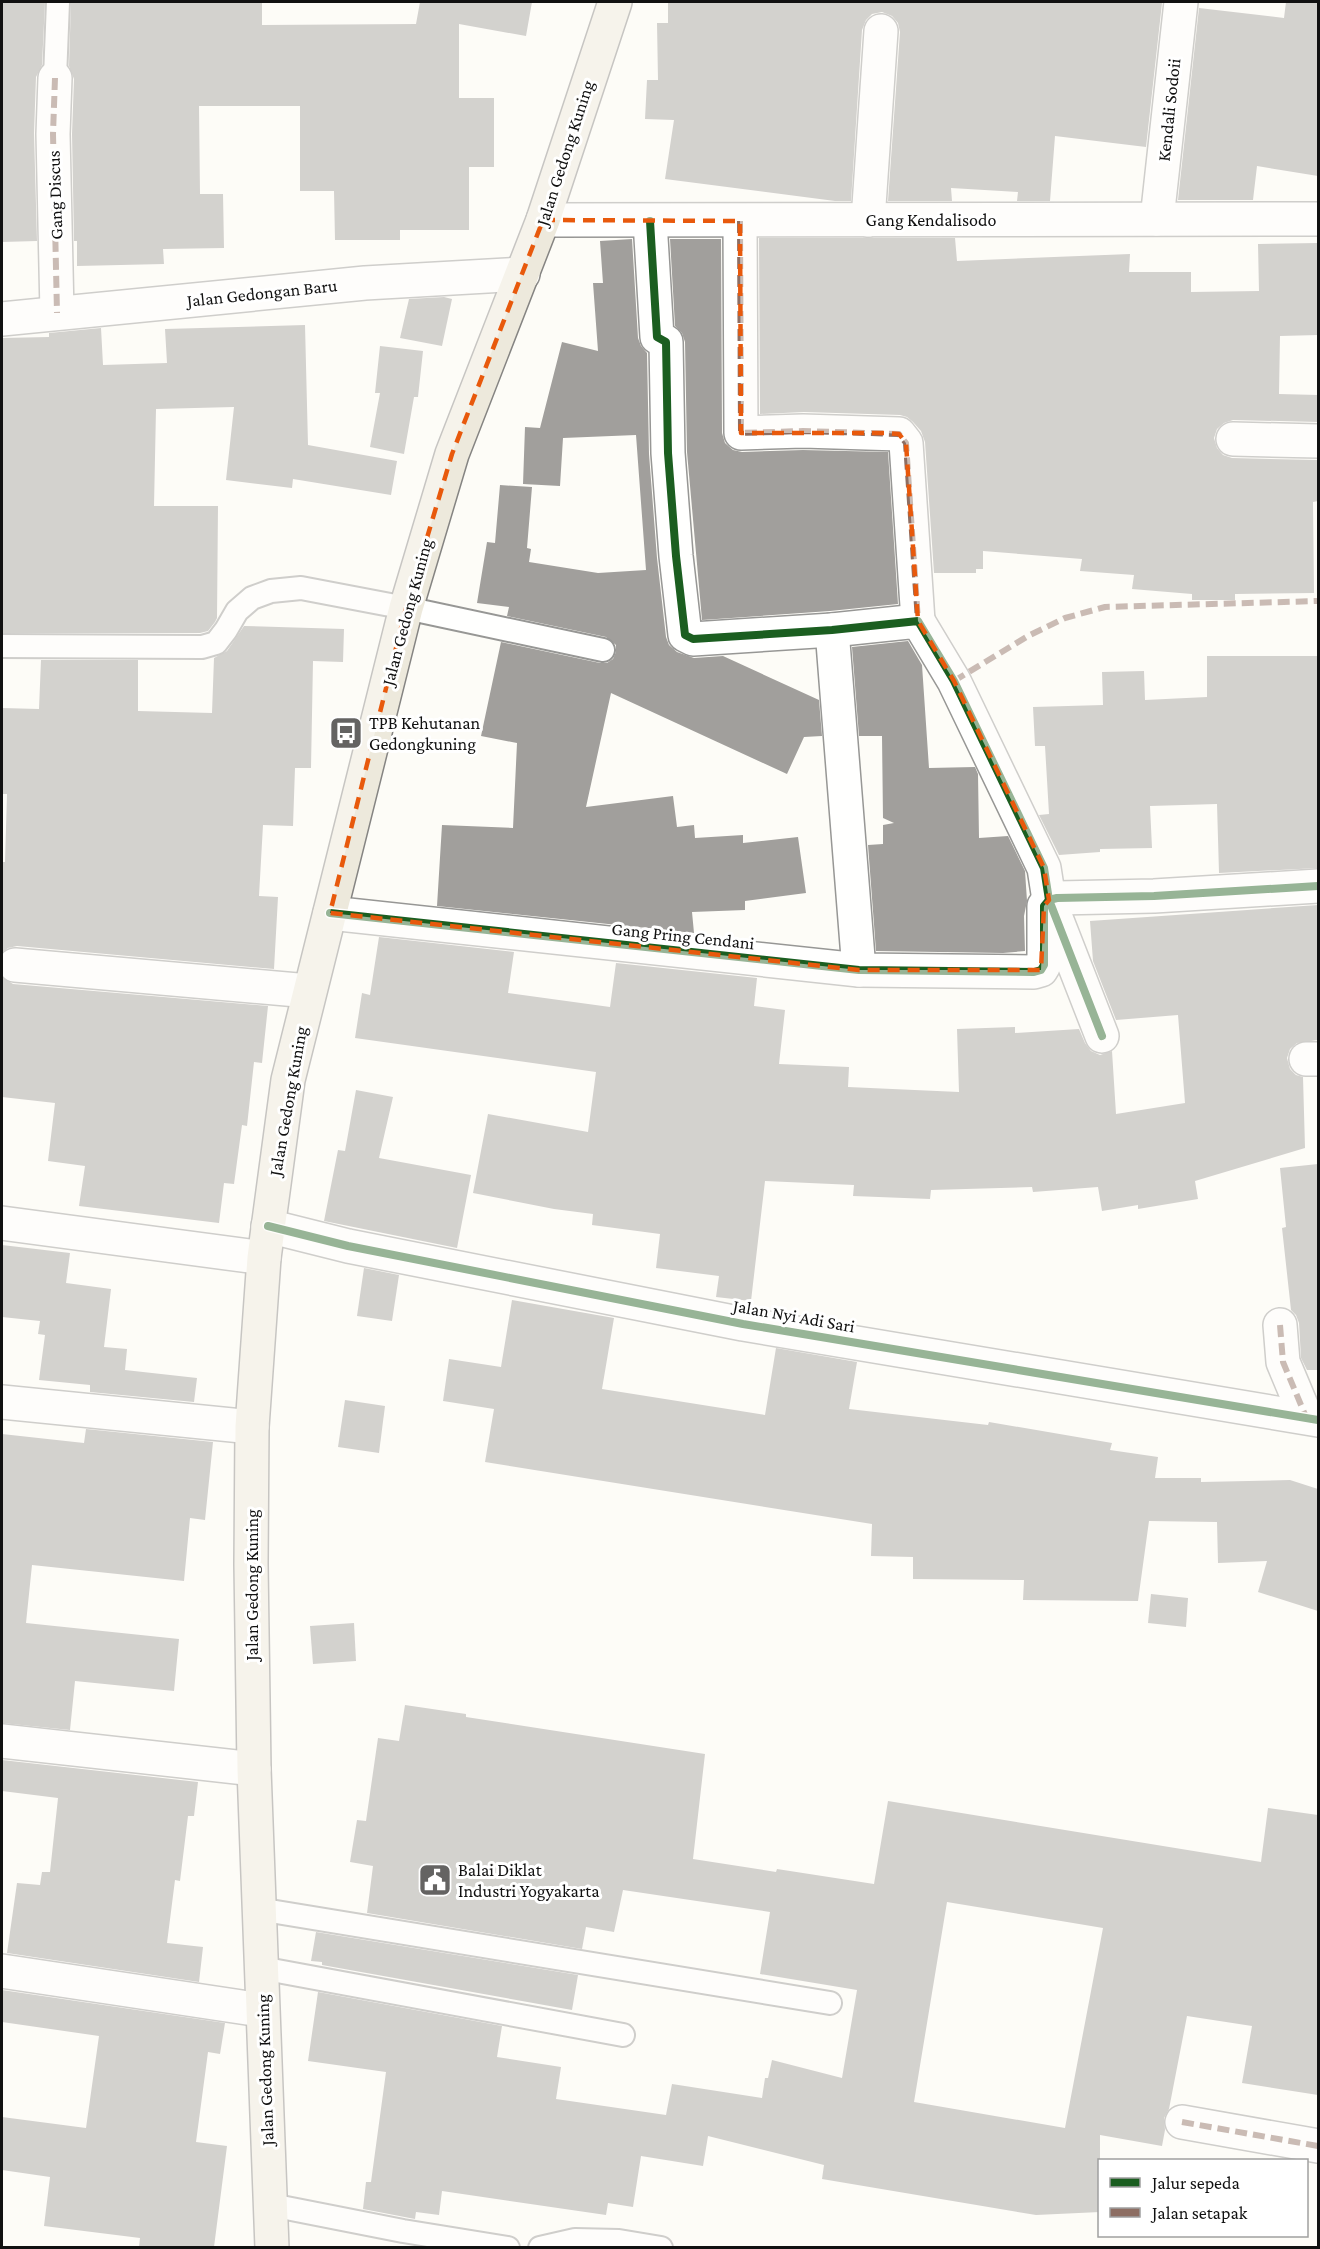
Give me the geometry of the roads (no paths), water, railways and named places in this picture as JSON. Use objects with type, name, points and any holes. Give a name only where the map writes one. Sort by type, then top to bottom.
[{"type":"main road","name":"Jalan Gedong Kuning","points":[[272,2247],[261,2010],[250,1564],[252,1426],[266,1242],[288,1080],[406,608],[452,454],[543,220],[615,2]]},
{"type":"street","name":"Kendali Sodoii","points":[[1157,219],[1181,2]]},
{"type":"street","points":[[868,220],[881,31]]},
{"type":"street","name":"Gang Discus","points":[[55,78],[53,134],[57,313]]},
{"type":"street","name":"Gang Kendalisodo","points":[[543,220],[1318,219]]},
{"type":"street","points":[[650,221],[657,337],[666,342],[668,453],[685,634],[693,639],[832,630],[918,621]]},
{"type":"street","points":[[740,221],[741,434],[803,432],[899,434],[906,443],[918,621],[954,681],[1044,868],[1049,900],[1102,1036]]},
{"type":"street","name":"Jalan Gedongan Baru","points":[[2,319],[365,283],[523,274]]},
{"type":"street","points":[[1233,439],[1318,441]]},
{"type":"street","points":[[832,630],[859,970]]},
{"type":"street","points":[[1049,900],[1318,886]]},
{"type":"street","name":"Gang Pring Cendani","points":[[330,912],[859,970],[1034,972],[1041,970],[1044,964],[1044,906],[1049,900]]},
{"type":"street","points":[[15,966],[309,991]]},
{"type":"street","name":"Jalan Nyi Adi Sari","points":[[2,1223],[360,1248],[743,1323],[1312,1419]]},
{"type":"street","points":[[1280,1325],[1282,1362],[1312,1419]]},
{"type":"street","points":[[2,1402],[252,1426]]},
{"type":"street","points":[[2,1741],[254,1769]]},
{"type":"street","points":[[2,1971],[261,2010]]},
{"type":"street","points":[[1182,2122],[1318,2146]]},
{"type":"lane","points":[[55,78],[58,2]]},
{"type":"lane","points":[[2,646],[202,647],[216,643],[237,611],[252,598],[271,591],[301,588],[603,650]]},
{"type":"lane","points":[[258,1909],[831,2003]]},
{"type":"lane","points":[[261,1968],[622,2035]]},
{"type":"lane","points":[[271,2205],[402,2240],[508,2247]]},
{"type":"lane","points":[[540,2247],[586,2240],[619,2241],[661,2247]]},
{"type":"place","name":"TPB Kehutanan Gedongkuning","points":[[346,733]]},
{"type":"place","name":"Balai Diklat Industri Yogyakarta","points":[[435,1880]]}]
